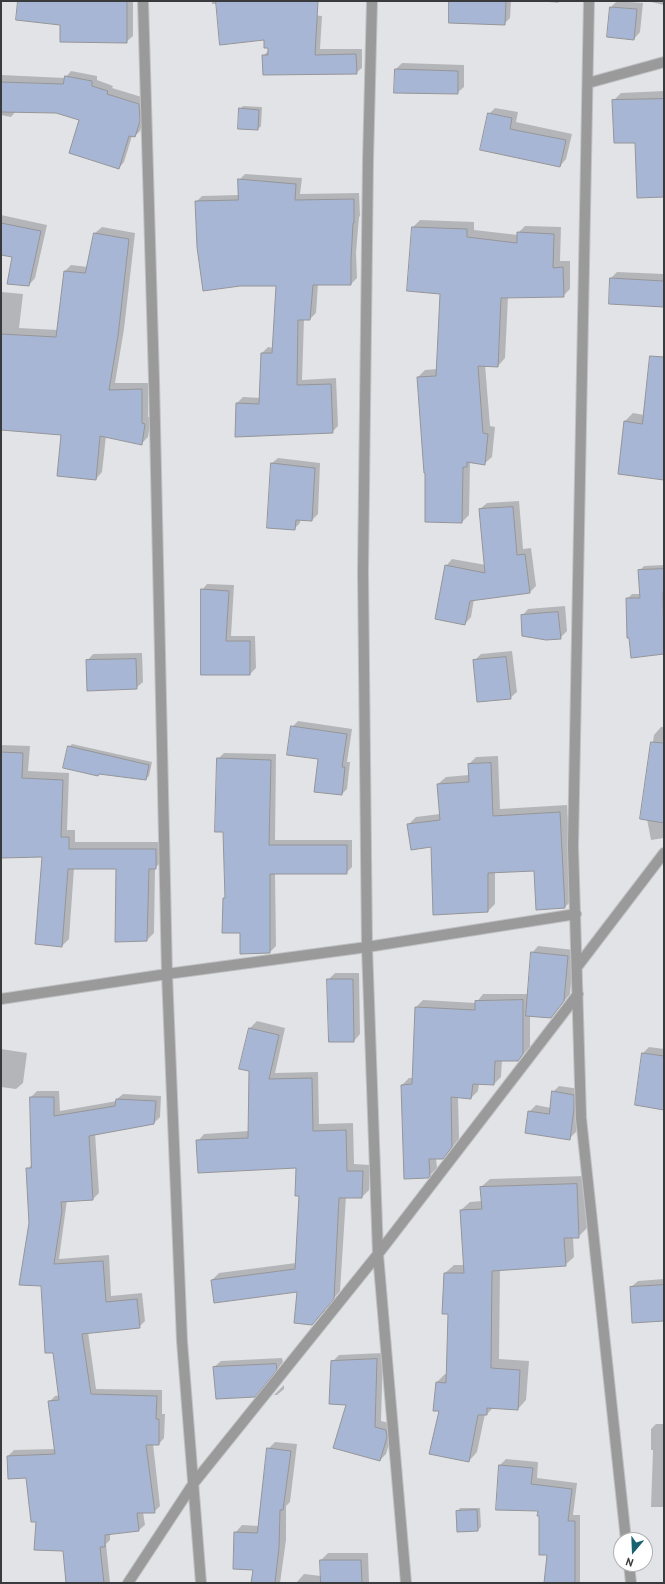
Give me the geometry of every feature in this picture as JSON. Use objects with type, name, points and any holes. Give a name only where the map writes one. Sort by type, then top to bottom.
[{"type":"street","points":[[143,1],[154,380],[167,974],[182,1341],[201,1583]]},
{"type":"street","points":[[372,1],[368,153],[363,564],[367,947],[378,1254],[406,1583]]},
{"type":"street","points":[[589,1],[574,838],[577,967],[581,1118],[625,1532]]},
{"type":"street","points":[[588,83],[664,62]]},
{"type":"street","points":[[577,967],[664,853]]},
{"type":"street","points":[[1,999],[167,974],[367,947],[576,914]]},
{"type":"street","points":[[128,1583],[193,1484],[378,1254],[578,994]]},
{"type":"street","points":[[630,1572],[631,1583]]},
{"type":"building","points":[[18,1],[127,1],[127,43],[60,42],[60,25],[16,20]]},
{"type":"building","points":[[216,1],[318,1],[315,55],[356,54],[357,74],[263,75],[262,55],[268,55],[268,48],[264,48],[264,40],[220,45]]},
{"type":"building","points":[[449,1],[506,1],[505,25],[449,23]]},
{"type":"building","points":[[610,7],[637,9],[634,40],[607,37]]},
{"type":"building","points":[[395,69],[458,71],[458,94],[394,93]]},
{"type":"building","points":[[65,76],[92,81],[92,86],[108,91],[107,94],[139,104],[140,121],[135,137],[129,136],[119,169],[69,153],[79,120],[56,113],[1,112],[1,82],[63,84]]},
{"type":"building","points":[[664,99],[664,197],[637,198],[635,143],[614,143],[612,100]]},
{"type":"building","points":[[239,108],[259,110],[258,130],[238,129]]},
{"type":"building","points":[[488,113],[512,118],[510,129],[566,140],[560,167],[480,150]]},
{"type":"building","points":[[238,179],[296,184],[295,200],[354,199],[351,285],[313,285],[310,320],[298,320],[297,385],[331,384],[333,433],[235,437],[236,403],[259,404],[261,353],[272,353],[276,286],[240,286],[203,291],[197,247],[195,201],[238,200]]},
{"type":"building","points":[[1,223],[41,231],[29,286],[7,284],[12,257],[1,255]]},
{"type":"building","points":[[412,227],[467,229],[467,237],[517,243],[517,232],[554,234],[553,268],[563,267],[564,297],[501,298],[498,367],[478,366],[483,433],[488,434],[485,465],[467,462],[467,467],[463,467],[462,523],[425,522],[425,473],[417,377],[436,376],[440,294],[407,291]]},
{"type":"building","points":[[94,233],[129,239],[118,336],[109,390],[142,389],[142,423],[145,424],[142,445],[100,436],[96,480],[57,476],[61,435],[1,430],[1,334],[56,337],[64,271],[85,273]]},
{"type":"building","points":[[610,278],[664,281],[664,307],[609,304]]},
{"type":"building","points":[[650,356],[664,357],[664,480],[618,474],[624,421],[642,424]]},
{"type":"building","points":[[271,463],[315,468],[312,521],[296,520],[295,530],[267,528]]},
{"type":"building","points":[[513,507],[517,555],[525,554],[530,593],[470,601],[465,625],[435,619],[445,565],[485,573],[479,509]]},
{"type":"building","points":[[664,569],[664,654],[631,658],[629,638],[627,638],[626,598],[640,598],[638,570]]},
{"type":"building","points":[[201,589],[229,591],[226,641],[250,641],[250,675],[201,675]]},
{"type":"building","points":[[558,612],[561,639],[546,640],[522,636],[521,615]]},
{"type":"building","points":[[506,657],[511,699],[477,702],[473,660]]},
{"type":"building","points":[[136,659],[137,689],[87,691],[86,660]]},
{"type":"building","points":[[291,726],[347,734],[342,767],[345,767],[342,795],[314,792],[318,759],[287,755]]},
{"type":"building","points":[[651,742],[664,743],[664,823],[640,819]]},
{"type":"building","points":[[68,746],[149,765],[146,780],[99,774],[98,776],[63,768]]},
{"type":"building","points":[[1,752],[23,753],[22,778],[63,780],[61,837],[69,837],[69,849],[156,849],[156,869],[149,869],[147,941],[115,942],[116,869],[68,869],[62,947],[35,944],[42,857],[1,858]]},
{"type":"building","points":[[217,758],[271,760],[269,845],[347,845],[347,874],[270,874],[270,953],[240,954],[240,933],[222,933],[223,898],[225,898],[223,832],[215,832]]},
{"type":"building","points":[[491,763],[493,816],[560,812],[565,908],[536,910],[534,871],[488,873],[488,912],[433,915],[431,847],[411,850],[407,824],[440,820],[437,784],[469,782],[468,764]]},
{"type":"building","points":[[531,952],[568,956],[564,1001],[551,1018],[526,1016]]},
{"type":"building","points":[[327,979],[353,979],[354,1042],[329,1042]]},
{"type":"building","points":[[523,1000],[523,1054],[518,1061],[495,1061],[494,1085],[473,1084],[471,1099],[451,1097],[452,1147],[443,1159],[429,1159],[430,1176],[428,1178],[404,1179],[401,1085],[412,1084],[415,1007],[475,1010],[475,1001]]},
{"type":"building","points":[[249,1028],[279,1035],[269,1079],[312,1078],[313,1131],[346,1130],[347,1171],[363,1171],[362,1198],[339,1198],[334,1299],[312,1325],[294,1323],[297,1292],[214,1303],[211,1280],[295,1269],[299,1196],[295,1196],[296,1168],[198,1173],[196,1140],[248,1138],[249,1071],[239,1069]]},
{"type":"building","points":[[642,1053],[664,1056],[664,1110],[635,1105]]},
{"type":"building","points":[[552,1091],[574,1095],[570,1140],[525,1133],[528,1111],[549,1114]]},
{"type":"building","points":[[30,1097],[54,1097],[54,1116],[115,1106],[116,1099],[156,1101],[154,1124],[89,1136],[93,1200],[61,1202],[62,1211],[54,1264],[103,1261],[106,1302],[137,1299],[140,1328],[82,1334],[91,1394],[157,1396],[156,1419],[159,1419],[159,1445],[146,1445],[155,1513],[137,1513],[139,1531],[105,1535],[105,1547],[100,1547],[104,1583],[66,1583],[63,1551],[34,1550],[36,1522],[31,1522],[26,1478],[8,1479],[7,1456],[55,1454],[48,1401],[59,1400],[53,1353],[45,1353],[41,1286],[19,1285],[29,1223],[26,1168],[31,1168]]},
{"type":"building","points":[[577,1184],[579,1238],[564,1238],[566,1266],[492,1271],[491,1368],[520,1370],[518,1410],[487,1408],[487,1415],[478,1415],[469,1462],[429,1454],[439,1411],[433,1411],[436,1382],[446,1383],[448,1314],[442,1314],[444,1273],[464,1273],[460,1210],[482,1209],[480,1187]]},
{"type":"building","points":[[664,1285],[664,1321],[632,1323],[630,1287]]},
{"type":"building","points":[[377,1359],[375,1427],[386,1430],[387,1437],[380,1461],[333,1448],[346,1405],[329,1404],[331,1361]]},
{"type":"building","points":[[276,1364],[277,1370],[255,1397],[216,1399],[213,1367]]},
{"type":"building","points":[[267,1448],[291,1451],[283,1510],[280,1510],[279,1548],[275,1583],[251,1583],[253,1570],[233,1569],[234,1532],[257,1533]]},
{"type":"building","points":[[499,1465],[533,1468],[531,1484],[572,1489],[568,1521],[575,1521],[575,1583],[544,1583],[547,1555],[539,1555],[538,1511],[496,1510]]},
{"type":"building","points":[[477,1510],[478,1531],[457,1532],[456,1511]]},
{"type":"building","points":[[320,1560],[361,1560],[362,1583],[321,1583]]}]
